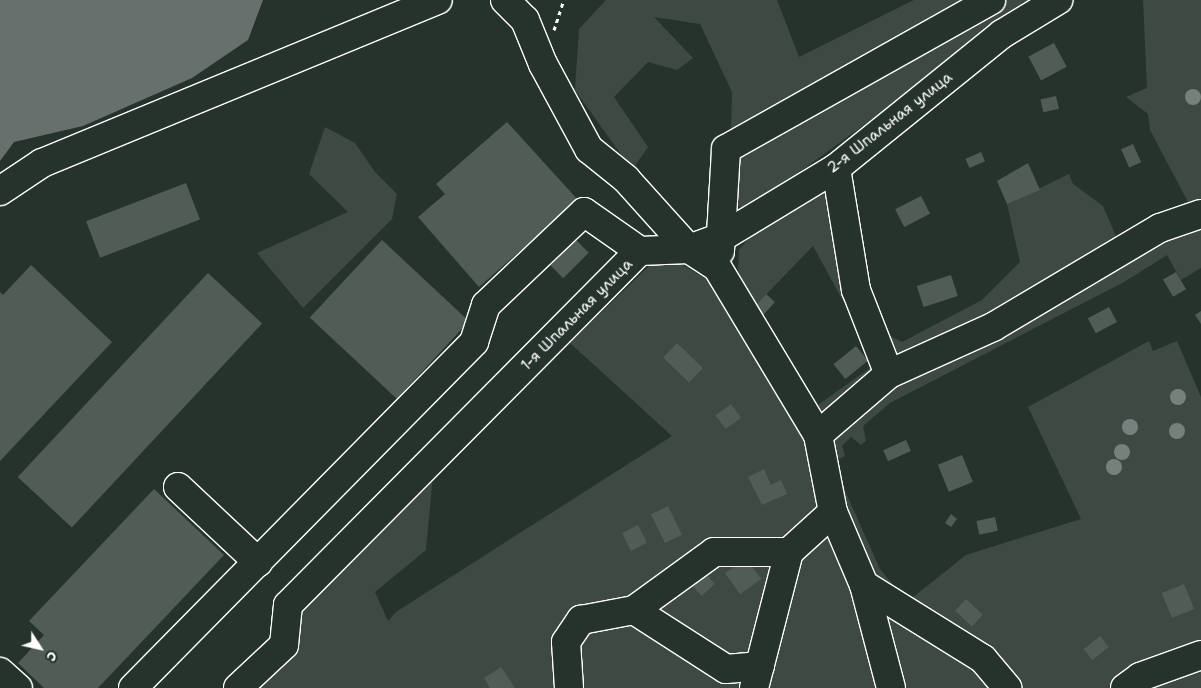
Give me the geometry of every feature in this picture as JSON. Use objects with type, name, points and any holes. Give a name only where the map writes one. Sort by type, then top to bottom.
[{"type":"street","points":[[0,191],[42,163],[438,0]]},
{"type":"street","points":[[505,0],[525,20],[543,64],[589,149],[626,179],[689,249],[718,267],[818,435],[833,512],[864,585],[891,688]]},
{"type":"street","points":[[718,267],[722,237],[726,149],[991,0]]},
{"type":"street","name":"2-я Шпальная улица","points":[[689,249],[722,237],[836,168],[1002,34],[1058,0]]},
{"type":"street","points":[[836,168],[856,290],[890,374]]},
{"type":"street","points":[[133,688],[474,342],[486,305],[584,212],[640,251]]},
{"type":"street","points":[[818,435],[890,374],[993,327],[1160,228],[1201,214]]},
{"type":"street","name":"1-я Шпальная улица","points":[[238,688],[284,645],[288,605],[640,251],[689,249]]},
{"type":"street","points":[[178,488],[258,562]]},
{"type":"street","points":[[757,677],[789,552],[833,512]]},
{"type":"street","points":[[569,688],[566,642],[581,620],[634,610],[714,552],[789,552]]},
{"type":"street","points":[[864,585],[983,659],[1007,688]]},
{"type":"street","points":[[634,610],[726,669],[757,677]]},
{"type":"street","points":[[1125,688],[1140,677],[1201,656]]},
{"type":"street","points":[[0,672],[18,688]]},
{"type":"street","points":[[727,688],[757,677]]},
{"type":"shaded area","points":[[0,0],[263,0],[248,40],[192,78],[83,126],[14,142],[0,161]]},
{"type":"shaded area","points":[[606,0],[777,0],[799,57],[914,0],[1044,0],[986,36],[746,211],[729,200],[732,92],[700,24],[654,17],[693,58],[677,70],[648,62],[614,97],[648,147],[632,170],[575,90],[579,29]]},
{"type":"shaded area","points":[[1143,0],[1201,0],[1201,268],[1181,280],[1167,255],[1124,282],[890,403],[863,426],[866,441],[861,445],[851,437],[842,446],[845,456],[836,460],[846,493],[880,569],[907,602],[966,555],[1081,519],[1028,407],[1149,341],[1153,351],[1177,341],[1201,397],[1201,688],[251,688],[296,606],[433,474],[426,550],[375,592],[388,621],[396,612],[672,436],[570,343],[652,263],[679,263],[753,306],[738,272],[739,250],[763,222],[843,175],[856,250],[880,331],[902,342],[982,300],[1020,262],[1007,204],[1069,174],[1073,184],[1103,206],[1117,239],[1189,204],[1150,130],[1148,114],[1126,97],[1147,88]],"holes":[[[813,246],[877,363],[815,407],[754,307]]]},
{"type":"shaded area","points":[[325,127],[355,143],[375,172],[397,194],[392,219],[303,308],[257,253],[348,212],[309,174]]},
{"type":"building","points":[[1054,43],[1067,67],[1041,80],[1028,57]]},
{"type":"building","points":[[1056,96],[1059,109],[1043,112],[1040,100]]},
{"type":"building","points":[[507,122],[578,200],[479,287],[418,217],[445,194],[436,184]]},
{"type":"building","points":[[1133,144],[1141,162],[1129,168],[1121,149]]},
{"type":"building","points":[[981,152],[985,161],[970,168],[965,159]]},
{"type":"building","points":[[1028,163],[1040,190],[1007,204],[997,181]]},
{"type":"building","points":[[186,183],[200,219],[100,258],[86,221]]},
{"type":"building","points":[[921,196],[930,214],[904,227],[895,209]]},
{"type":"building","points":[[382,240],[469,321],[397,399],[310,318]]},
{"type":"building","points":[[576,240],[589,253],[563,278],[551,265]]},
{"type":"building","points":[[31,265],[112,342],[0,461],[0,292],[3,295]]},
{"type":"building","points":[[1176,272],[1186,289],[1173,297],[1163,280]]},
{"type":"building","points":[[208,273],[262,323],[72,528],[18,477]]},
{"type":"building","points":[[951,275],[958,296],[924,307],[917,286]]},
{"type":"building","points":[[766,294],[775,302],[763,315],[754,307]]},
{"type":"building","points":[[1109,307],[1117,322],[1096,333],[1088,318]]},
{"type":"building","points":[[1201,311],[1201,324],[1195,315]]},
{"type":"building","points":[[677,343],[703,368],[689,382],[663,357]]},
{"type":"building","points":[[856,346],[868,361],[845,379],[833,364]]},
{"type":"building","points":[[731,404],[741,418],[726,429],[716,415]]},
{"type":"building","points":[[906,440],[911,451],[888,461],[883,450]]},
{"type":"building","points":[[962,455],[973,482],[949,492],[938,465]]},
{"type":"building","points":[[764,469],[771,485],[781,480],[787,494],[762,505],[748,477]]},
{"type":"building","points":[[154,489],[224,555],[98,688],[44,688],[18,663],[44,635],[29,621]]},
{"type":"building","points":[[668,506],[682,535],[665,543],[651,514]]},
{"type":"building","points":[[951,514],[957,519],[951,527],[945,523]]},
{"type":"building","points":[[995,517],[998,531],[979,535],[976,521]]},
{"type":"building","points":[[638,525],[647,543],[631,551],[622,533]]},
{"type":"building","points":[[746,558],[761,579],[740,594],[725,573]]},
{"type":"building","points":[[704,572],[715,584],[702,596],[691,584]]},
{"type":"building","points":[[1184,584],[1194,609],[1172,618],[1162,593]]},
{"type":"building","points":[[966,599],[983,615],[972,626],[955,611]]},
{"type":"building","points":[[1100,636],[1109,647],[1092,660],[1084,649]]},
{"type":"building","points":[[501,667],[515,688],[490,688],[484,678]]}]
